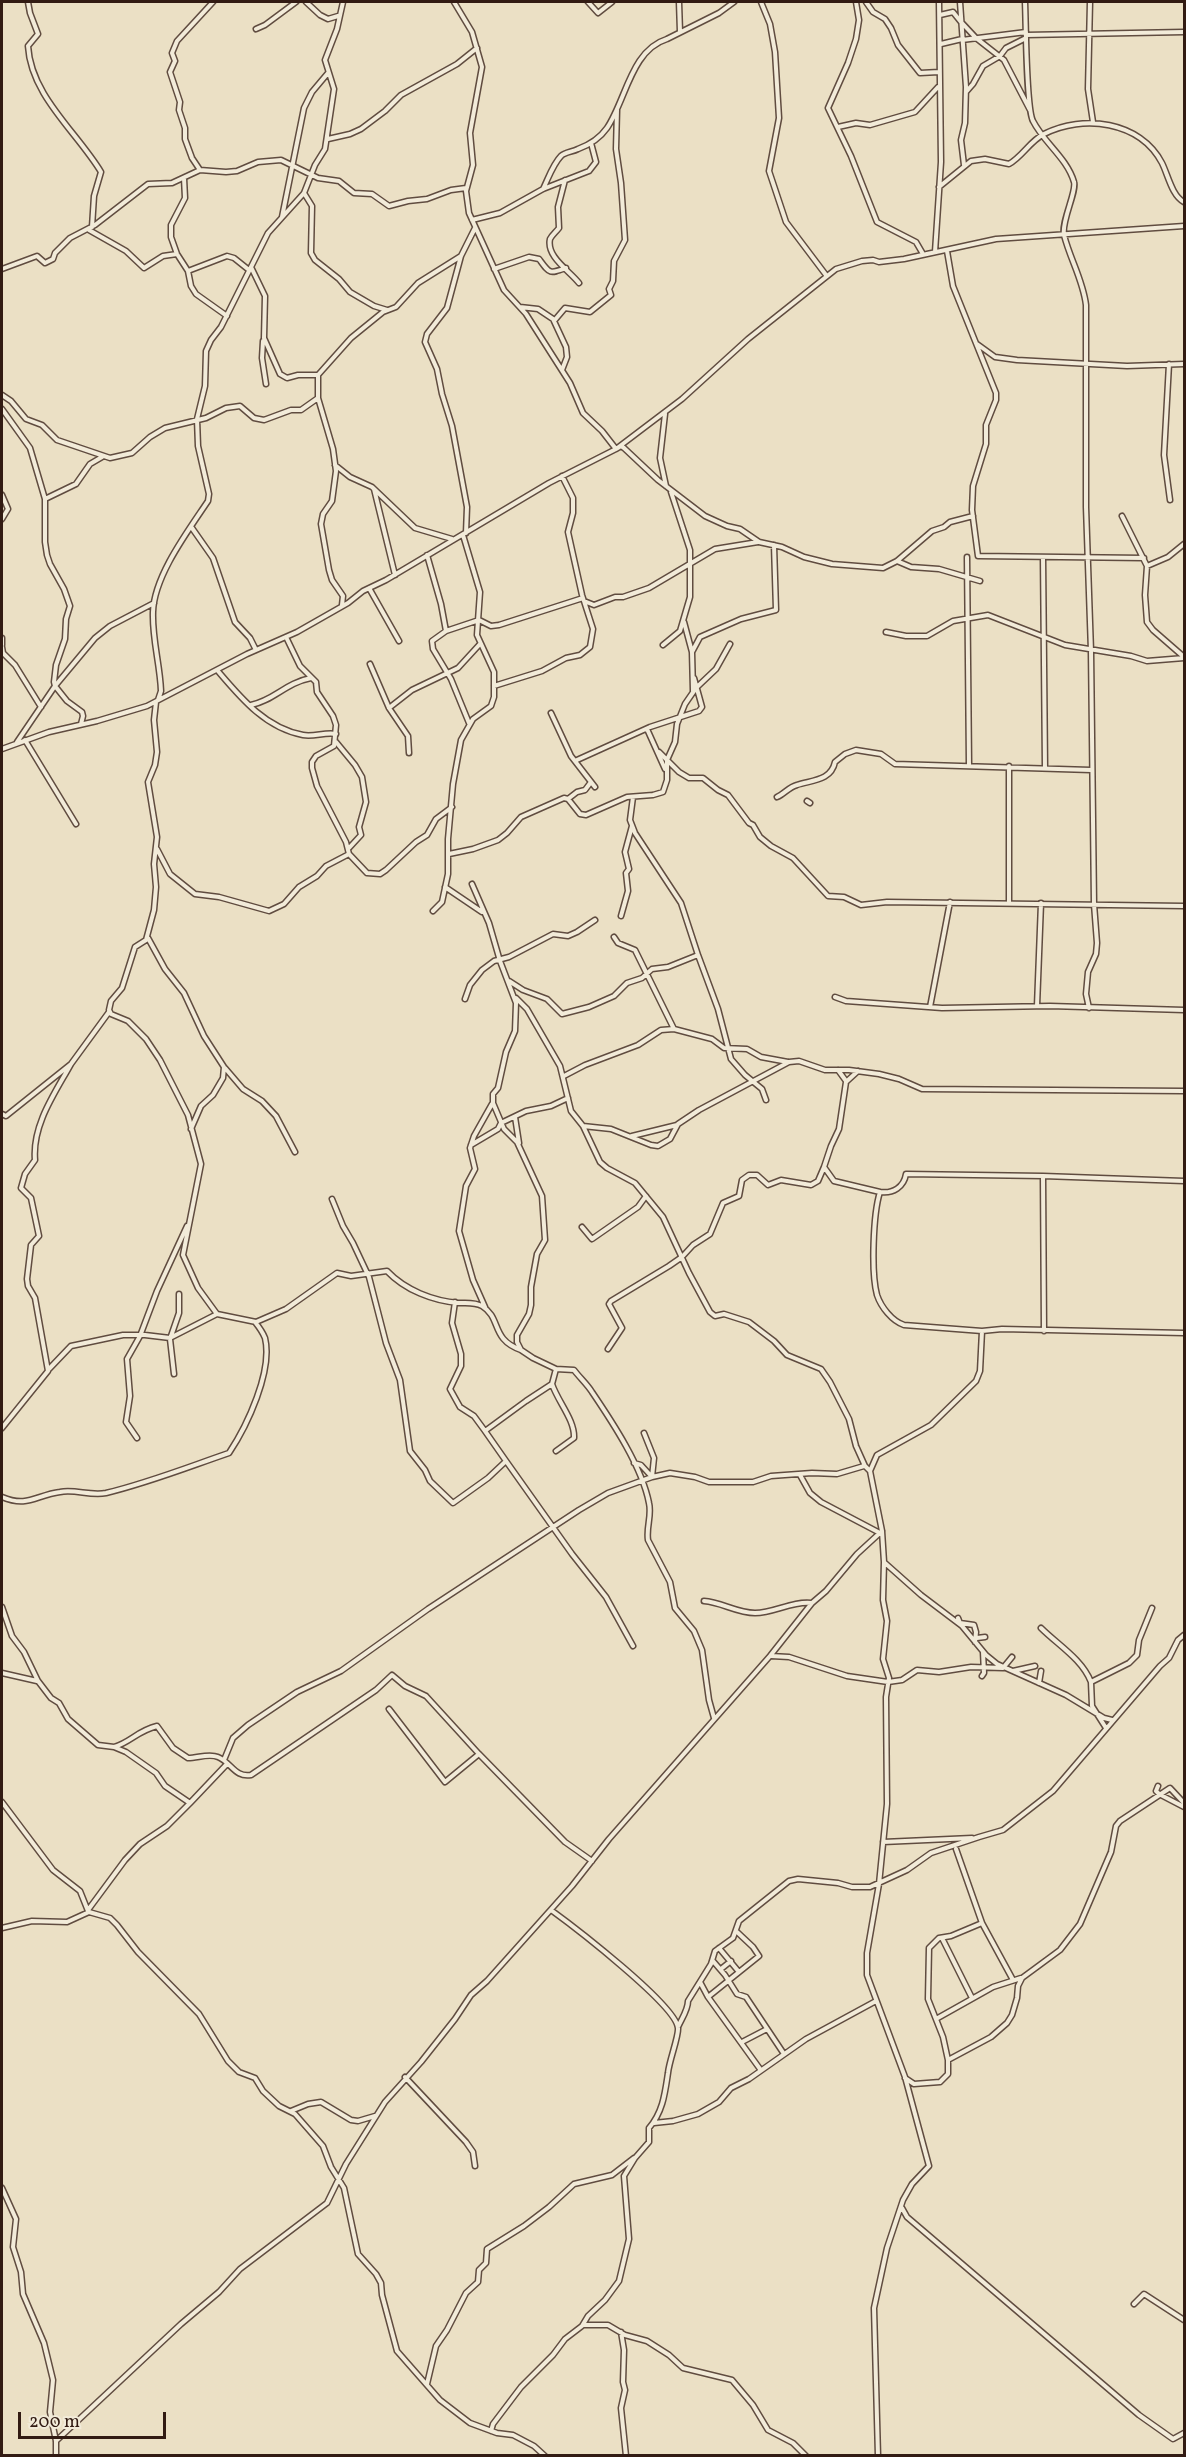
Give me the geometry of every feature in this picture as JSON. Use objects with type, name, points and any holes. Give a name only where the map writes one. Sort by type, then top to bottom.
[{"type":"street","points":[[28,2],[38,34],[28,46],[33,70],[50,103],[101,172],[94,196],[90,229]]},
{"type":"street","points":[[200,170],[192,158],[185,139],[185,128],[179,110],[180,102],[170,72],[175,61],[172,53],[177,41],[213,2]]},
{"type":"street","points":[[256,29],[296,2]]},
{"type":"street","points":[[306,2],[328,19],[339,15]]},
{"type":"street","points":[[48,1369],[35,1298],[27,1279],[32,1245],[39,1236],[31,1198],[21,1188],[25,1174],[35,1160],[34,1150],[38,1129],[71,1064],[109,1012],[111,1001],[122,988],[135,947],[147,937],[154,910],[156,887],[154,864],[157,849],[156,825],[148,782],[155,765],[157,752],[154,720],[161,691],[154,633],[155,603],[160,579],[208,501],[210,490],[203,474],[197,419],[205,386],[206,351],[227,316],[268,233],[304,193],[326,149],[334,89],[325,60],[337,29],[343,2]]},
{"type":"street","points":[[454,2],[470,27],[482,64],[482,75],[470,134],[473,165],[466,188],[472,220],[504,290],[526,314],[570,383],[584,413],[616,449]]},
{"type":"street","points":[[588,2],[598,13],[612,2]]},
{"type":"street","points":[[679,2],[680,32]]},
{"type":"street","points":[[543,189],[563,154],[591,143],[606,130],[617,110],[633,70],[655,44],[719,13],[734,2]]},
{"type":"street","points":[[761,2],[770,24],[775,52],[779,118],[769,171],[786,222],[826,275]]},
{"type":"street","points":[[856,2],[859,15],[856,39],[838,89],[829,102],[829,113],[838,127],[877,222],[916,242],[923,254]]},
{"type":"street","points":[[866,2],[873,12],[885,19],[898,45],[917,69],[923,74],[939,72]]},
{"type":"street","points":[[960,2],[966,92],[965,123],[961,140],[964,165]]},
{"type":"street","points":[[1025,2],[1030,111]]},
{"type":"street","points":[[1090,2],[1088,89],[1093,122]]},
{"type":"street","points":[[939,3],[952,12],[976,38],[1000,56],[1008,67],[1030,111],[1033,122],[1062,158],[1074,182],[1074,192],[1067,207],[1063,234],[1085,296],[1086,507],[1091,651],[1094,904],[1097,943],[1096,954],[1088,972],[1086,994],[1089,1008]]},
{"type":"street","points":[[936,252],[941,162],[939,3]]},
{"type":"street","points":[[940,15],[952,12]]},
{"type":"street","points":[[941,44],[976,38],[1026,35],[1185,32]]},
{"type":"street","points":[[966,92],[983,66],[1000,56],[1006,48],[1026,35]]},
{"type":"street","points":[[328,139],[361,129],[385,111],[401,95],[458,64],[477,48]]},
{"type":"street","points":[[282,218],[304,108],[312,92],[328,72]]},
{"type":"street","points":[[838,127],[856,123],[870,124],[915,112],[939,86]]},
{"type":"street","points":[[554,321],[566,308],[590,312],[611,295],[609,289],[613,281],[614,261],[625,240],[616,149],[617,110]]},
{"type":"street","points":[[939,187],[971,161],[985,159],[1009,164],[1042,135],[1067,125],[1093,122],[1120,129],[1148,145],[1160,160],[1178,198],[1185,202]]},
{"type":"street","points":[[472,220],[508,209],[543,189],[594,168],[596,156],[591,143]]},
{"type":"street","points":[[2,269],[37,256],[45,263],[53,259],[55,253],[70,238],[90,229],[148,184],[169,184],[200,170],[237,171],[258,162],[278,160],[311,175],[339,181],[358,195],[372,194],[388,206],[427,199],[451,190],[466,188]]},
{"type":"street","points":[[185,177],[183,184],[185,198],[170,231],[177,254],[188,271],[196,294],[227,316]]},
{"type":"street","points":[[565,180],[558,207],[559,228],[550,241],[554,256],[579,283]]},
{"type":"street","points":[[304,193],[312,206],[311,253],[315,260],[339,279],[350,292],[374,306],[387,310]]},
{"type":"street","points":[[616,449],[665,413],[748,339],[826,275],[845,266],[862,261],[879,262],[946,251],[996,239],[1185,226]]},
{"type":"street","points":[[433,911],[442,902],[446,887],[448,839],[460,744],[470,724],[491,706],[494,686],[494,672],[477,635],[480,592],[464,535],[467,513],[452,426],[439,384],[437,369],[425,342],[428,334],[447,308],[461,256],[475,228]]},
{"type":"street","points":[[90,229],[126,251],[144,268],[163,256],[177,254]]},
{"type":"street","points":[[946,251],[953,286],[995,386],[996,400],[986,425],[986,444],[973,486],[973,516],[978,556],[1144,558]]},
{"type":"street","points":[[188,271],[227,256],[250,269],[265,296],[262,358],[266,384]]},
{"type":"street","points":[[342,606],[343,596],[332,580],[329,570],[321,524],[323,514],[332,501],[336,481],[333,449],[318,398],[318,375],[351,338],[387,310],[396,307],[418,283],[461,256]]},
{"type":"street","points":[[494,269],[529,257],[539,260],[552,273],[566,268]]},
{"type":"street","points":[[520,307],[538,309],[554,321],[566,347],[567,357],[562,371]]},
{"type":"street","points":[[264,338],[280,374],[284,377],[318,375]]},
{"type":"street","points":[[976,344],[995,357],[1127,366],[1185,364]]},
{"type":"street","points":[[1169,364],[1164,454],[1170,500]]},
{"type":"street","points":[[2,395],[11,401],[29,421],[44,427],[53,438],[103,457],[115,458],[125,456],[165,428],[206,418],[226,408],[240,406],[254,418],[264,420],[281,413],[301,411],[318,398]]},
{"type":"street","points":[[2,409],[30,448],[45,498],[47,555],[70,606],[64,644],[56,665],[55,686],[67,701],[82,712],[81,724]]},
{"type":"street","points":[[663,645],[680,631],[690,597],[690,550],[662,473],[660,458],[665,413]]},
{"type":"street","points":[[2,748],[81,724],[113,717],[157,701],[286,637],[369,588],[396,575],[562,476],[621,446],[669,490],[685,499],[702,514],[727,526],[740,529],[759,542]]},
{"type":"street","points":[[45,498],[76,484],[94,460],[103,457]]},
{"type":"street","points":[[335,465],[350,477],[374,489],[415,528],[452,540]]},
{"type":"street","points":[[494,686],[542,671],[567,658],[580,655],[590,646],[593,629],[583,599],[568,532],[573,513],[573,498],[562,476]]},
{"type":"street","points":[[374,489],[396,575]]},
{"type":"street","points":[[2,495],[8,509],[2,519]]},
{"type":"street","points":[[470,724],[448,673],[433,649],[432,641],[446,631],[479,620],[491,626],[499,625],[583,599],[598,604],[612,598],[623,597],[649,588],[715,549],[759,542],[840,566],[865,565],[882,568],[897,561],[932,531],[950,522],[973,516]]},
{"type":"street","points":[[1122,516],[1147,566],[1144,595],[1147,622],[1185,658]]},
{"type":"street","points":[[192,528],[213,558],[235,622],[250,638],[256,651]]},
{"type":"street","points":[[1147,566],[1168,557],[1185,544]]},
{"type":"street","points":[[692,652],[700,637],[741,619],[776,610],[774,545]]},
{"type":"street","points":[[427,555],[446,631]]},
{"type":"street","points":[[967,557],[969,765]]},
{"type":"street","points":[[1043,557],[1045,768]]},
{"type":"street","points":[[897,561],[911,567],[939,569],[980,581]]},
{"type":"street","points":[[369,588],[399,641]]},
{"type":"street","points":[[16,743],[55,686],[100,633],[155,603]]},
{"type":"street","points":[[886,632],[906,636],[927,636],[949,622],[991,615],[1065,645],[1091,651],[1131,656],[1147,661],[1185,658]]},
{"type":"street","points":[[684,620],[692,652],[693,692]]},
{"type":"street","points":[[286,637],[300,666],[316,682],[317,692],[333,716],[336,742],[360,771],[366,801],[359,827],[361,835],[349,848]]},
{"type":"street","points":[[2,638],[3,653],[15,665],[41,707]]},
{"type":"street","points":[[389,708],[412,690],[458,668],[480,644]]},
{"type":"street","points":[[568,799],[580,814],[586,815],[627,797],[663,792],[666,786],[668,760],[675,742],[680,717],[693,692],[716,669],[730,644]]},
{"type":"street","points":[[370,664],[389,708],[408,736],[409,753]]},
{"type":"street","points":[[217,670],[236,692],[268,722],[299,734],[336,734]]},
{"type":"street","points":[[251,705],[265,701],[295,681],[312,678]]},
{"type":"street","points":[[577,760],[647,729],[699,711],[702,707],[694,678]]},
{"type":"street","points":[[551,713],[571,756],[577,760],[595,787]]},
{"type":"street","points":[[647,729],[659,752],[666,773]]},
{"type":"street","points":[[25,740],[76,824]]},
{"type":"street","points":[[336,742],[330,749],[316,756],[312,762],[312,768],[325,805],[349,848],[350,854],[367,873],[380,874],[427,835],[436,819],[452,807]]},
{"type":"street","points":[[777,797],[797,785],[810,783],[829,775],[835,762],[844,754],[856,750],[881,754],[895,764],[1091,770]]},
{"type":"street","points":[[659,752],[679,772],[689,778],[703,778],[718,790],[729,795],[760,837],[793,858],[828,896],[844,897],[861,905],[887,902],[1009,902],[1185,906]]},
{"type":"street","points":[[1009,766],[1009,902]]},
{"type":"street","points":[[449,854],[498,840],[521,817],[564,798],[568,799],[577,792],[585,790],[591,782]]},
{"type":"street","points":[[633,797],[630,820],[681,903],[735,1063],[764,1091],[766,1100]]},
{"type":"street","points":[[621,916],[628,891],[626,873],[629,869],[625,852],[632,825]]},
{"type":"street","points":[[157,849],[166,870],[175,880],[195,894],[219,897],[269,911],[284,904],[299,886],[317,876],[326,866],[350,854]]},
{"type":"street","points":[[472,884],[515,997],[528,1010],[564,1076],[571,1111],[583,1126],[600,1162],[635,1183],[663,1217],[711,1314],[726,1315],[749,1322],[774,1341],[787,1355],[814,1365],[824,1373],[852,1426],[856,1446],[870,1472],[884,1562],[883,1600],[887,1621],[883,1659],[888,1682],[887,1804],[879,1884],[867,1953],[867,1975],[905,2077],[929,2166],[912,2184],[902,2207],[887,2248],[874,2308],[878,2456]]},
{"type":"street","points":[[446,887],[485,914]]},
{"type":"street","points":[[930,1008],[950,902]]},
{"type":"street","points":[[1037,1006],[1041,903]]},
{"type":"street","points":[[465,999],[470,986],[482,970],[499,959],[509,957],[553,934],[568,936],[595,920]]},
{"type":"street","points":[[147,937],[165,969],[184,993],[204,1036],[224,1067],[243,1089],[262,1101],[276,1116],[295,1152]]},
{"type":"street","points":[[614,937],[618,943],[634,950],[674,1029]]},
{"type":"street","points":[[508,981],[523,990],[548,999],[562,1014],[596,1005],[618,994],[627,983],[647,974],[652,969],[668,968],[698,955]]},
{"type":"street","points":[[515,997],[515,1030],[506,1052],[498,1088],[493,1094],[493,1103],[504,1129],[519,1146],[542,1196],[545,1240],[537,1254],[529,1314],[517,1335],[521,1350]]},
{"type":"street","points":[[835,997],[846,1001],[930,1008],[1037,1006],[1185,1010]]},
{"type":"street","points":[[109,1012],[133,1025],[156,1053],[186,1109],[190,1130],[201,1160],[183,1255],[198,1288],[217,1314]]},
{"type":"street","points":[[564,1076],[585,1065],[638,1045],[661,1030],[674,1029],[712,1039],[724,1048],[747,1049],[762,1057],[789,1062],[799,1061],[825,1070],[859,1071],[899,1079],[922,1089],[1185,1091]]},
{"type":"street","points":[[631,1136],[678,1124],[699,1110],[789,1062]]},
{"type":"street","points":[[2,1114],[6,1116],[15,1110],[71,1064]]},
{"type":"street","points":[[190,1130],[201,1106],[213,1095],[223,1078],[224,1067]]},
{"type":"street","points":[[838,1070],[846,1082]]},
{"type":"street","points":[[608,1349],[622,1328],[609,1304],[611,1300],[682,1257],[693,1245],[710,1234],[723,1203],[739,1196],[742,1180],[749,1175],[757,1175],[768,1185],[782,1180],[811,1185],[818,1180],[839,1130],[846,1082],[859,1071]]},
{"type":"street","points":[[471,1146],[498,1128],[501,1123],[568,1098]]},
{"type":"street","points":[[493,1103],[474,1136],[471,1146],[471,1157],[475,1168],[466,1186],[466,1198],[461,1213],[460,1234],[473,1280],[501,1339],[556,1369],[574,1371],[588,1386],[633,1462],[643,1481],[650,1509],[648,1540],[670,1582],[675,1608],[694,1631],[702,1650],[714,1718]]},
{"type":"street","points":[[515,1117],[519,1146]]},
{"type":"street","points":[[583,1126],[611,1129],[658,1146],[670,1139],[678,1124]]},
{"type":"street","points":[[824,1167],[834,1181],[880,1192],[899,1189],[905,1182],[906,1174],[1185,1180]]},
{"type":"street","points":[[1043,1176],[1044,1331]]},
{"type":"street","points":[[880,1192],[876,1206],[874,1270],[877,1293],[881,1305],[897,1322],[904,1325],[982,1331],[1002,1329],[1185,1333]]},
{"type":"street","points":[[582,1227],[592,1239],[638,1207],[646,1196]]},
{"type":"street","points":[[332,1199],[368,1275],[386,1344],[400,1380],[410,1451],[430,1481],[453,1503],[488,1478],[506,1461]]},
{"type":"street","points":[[137,1438],[126,1422],[130,1396],[126,1371],[127,1359],[140,1336],[157,1291],[189,1222]]},
{"type":"street","points":[[2,1428],[43,1380],[48,1369],[71,1346],[123,1335],[170,1338],[217,1314],[255,1322],[286,1309],[337,1274],[368,1275],[387,1271],[407,1288],[455,1302],[472,1303],[485,1307]]},
{"type":"street","points":[[174,1374],[170,1338],[179,1313],[179,1294]]},
{"type":"street","points":[[455,1302],[452,1323],[461,1354],[461,1366],[450,1389],[453,1397],[460,1407],[474,1416],[486,1431],[553,1528],[606,1597],[633,1646]]},
{"type":"street","points":[[2,1497],[23,1502],[61,1491],[107,1492],[146,1483],[229,1453],[247,1422],[263,1375],[266,1349],[264,1336],[255,1322]]},
{"type":"street","points":[[870,1472],[877,1455],[931,1425],[976,1382],[980,1371],[982,1331]]},
{"type":"street","points":[[556,1369],[552,1384],[556,1397],[575,1431],[574,1438],[556,1451]]},
{"type":"street","points":[[486,1431],[552,1384]]},
{"type":"street","points":[[644,1433],[654,1458],[652,1478]]},
{"type":"street","points":[[633,1462],[641,1465],[652,1478]]},
{"type":"street","points":[[2,1928],[32,1921],[66,1922],[88,1911],[124,1860],[140,1844],[167,1826],[190,1803],[225,1762],[233,1738],[248,1725],[297,1692],[341,1671],[428,1609],[608,1493],[672,1473],[709,1482],[726,1483],[753,1482],[771,1476],[837,1474],[861,1465],[865,1466]]},
{"type":"street","points":[[800,1474],[808,1491],[821,1502],[880,1531]]},
{"type":"street","points":[[56,2441],[181,2324],[219,2292],[240,2269],[321,2209],[332,2196],[339,2179],[375,2116],[405,2077],[451,2025],[471,1995],[487,1981],[551,1910],[714,1718],[770,1656],[812,1603],[826,1591],[880,1531]]},
{"type":"street","points":[[884,1562],[912,1588],[960,1623],[974,1625],[976,1640]]},
{"type":"street","points":[[704,1601],[715,1602],[747,1613],[757,1613],[803,1602],[812,1603]]},
{"type":"street","points":[[2,1607],[12,1636],[24,1652],[38,1681],[51,1698],[59,1704],[68,1719],[94,1743],[102,1747],[114,1747],[127,1742],[140,1731],[157,1726],[173,1748],[188,1758],[214,1756],[238,1774],[251,1775],[376,1690],[392,1675],[413,1690],[426,1695],[479,1754],[566,1842],[592,1861]]},
{"type":"street","points":[[1091,1682],[1129,1662],[1137,1655],[1139,1640],[1152,1608]]},
{"type":"street","points":[[957,1620],[960,1611]]},
{"type":"street","points":[[957,1620],[976,1640],[983,1652],[1003,1668],[1073,1699],[1113,1720]]},
{"type":"street","points":[[1041,1628],[1069,1652],[1088,1674],[1091,1682],[1091,1701],[1106,1728]]},
{"type":"street","points":[[491,2431],[492,2426],[521,2387],[553,2355],[565,2339],[582,2325],[616,2286],[622,2274],[628,2239],[624,2176],[635,2158],[649,2142],[649,2128],[654,2123],[665,2098],[669,2060],[681,2017],[688,2008],[688,2001],[712,1961],[713,1954],[733,1938],[739,1921],[752,1908],[793,1879],[838,1883],[852,1887],[879,1884],[914,1867],[931,1853],[1003,1830],[1053,1791],[1169,1658],[1178,1640],[1185,1635]]},
{"type":"street","points":[[976,1640],[985,1637]]},
{"type":"street","points":[[982,1676],[984,1673],[983,1652]]},
{"type":"street","points":[[770,1656],[789,1657],[847,1676],[888,1682],[902,1680],[917,1670],[939,1672],[982,1667],[1003,1668]]},
{"type":"street","points":[[1003,1668],[1012,1657]]},
{"type":"street","points":[[1012,1672],[1035,1666]]},
{"type":"street","points":[[1039,1683],[1041,1671]]},
{"type":"street","points":[[2,1672],[38,1681]]},
{"type":"street","points":[[389,1709],[445,1782],[479,1754]]},
{"type":"street","points":[[114,1747],[126,1752],[156,1773],[165,1786],[190,1803]]},
{"type":"street","points":[[1158,1786],[1156,1791],[1159,1794],[1185,1805]]},
{"type":"street","points":[[936,2019],[972,1998],[1022,1978],[1060,1950],[1080,1924],[1111,1852],[1117,1824],[1170,1788],[1185,1805]]},
{"type":"street","points":[[2,1802],[53,1870],[80,1891],[88,1911]]},
{"type":"street","points":[[883,1842],[979,1838]]},
{"type":"street","points":[[956,1849],[982,1923],[1013,1980]]},
{"type":"street","points":[[551,1910],[633,1976],[666,2008],[678,2027]]},
{"type":"street","points":[[88,1911],[110,1918],[117,1924],[138,1952],[199,2014],[228,2061],[239,2072],[255,2078],[263,2091],[276,2104],[291,2111],[323,2146],[331,2167],[339,2179],[352,2218],[358,2254],[381,2283],[397,2351],[442,2402],[463,2420],[491,2431],[513,2435],[534,2446],[545,2456]]},
{"type":"street","points":[[905,2077],[907,2081],[914,2084],[940,2082],[948,2074],[948,2060],[928,1999],[929,1948],[936,1939],[955,1935],[982,1923]]},
{"type":"street","points":[[708,1997],[759,1956],[735,1930]]},
{"type":"street","points":[[942,1938],[972,1998]]},
{"type":"street","points":[[719,1948],[739,1972]]},
{"type":"street","points":[[712,1961],[721,1969],[737,1994],[746,1998],[784,2054]]},
{"type":"street","points":[[721,1969],[731,1961]]},
{"type":"street","points":[[948,2060],[991,2037],[1011,2018],[1022,1978]]},
{"type":"street","points":[[700,1983],[760,2069]]},
{"type":"street","points":[[654,2123],[674,2121],[698,2114],[719,2102],[731,2088],[749,2079],[760,2069],[815,2033],[876,2001]]},
{"type":"street","points":[[742,2042],[767,2029]]},
{"type":"street","points":[[405,2077],[466,2142],[473,2152],[475,2166]]},
{"type":"street","points":[[291,2111],[308,2104],[321,2102],[351,2120],[358,2121],[375,2116]]},
{"type":"street","points":[[427,2385],[436,2346],[466,2293],[478,2282],[479,2270],[486,2263],[487,2249],[524,2226],[574,2184],[612,2175],[635,2158]]},
{"type":"street","points":[[2,2188],[16,2219],[13,2247],[21,2272],[23,2294],[48,2358],[53,2387],[50,2421],[56,2441],[56,2456]]},
{"type":"street","points":[[902,2207],[907,2217],[1149,2423],[1173,2439],[1185,2433]]},
{"type":"street","points":[[1134,2304],[1144,2294],[1185,2320]]},
{"type":"street","points":[[582,2325],[604,2324],[650,2342],[683,2368],[732,2380],[741,2389],[768,2430],[793,2443],[806,2456]]},
{"type":"street","points":[[621,2332],[625,2390],[621,2408],[626,2456]]}]
